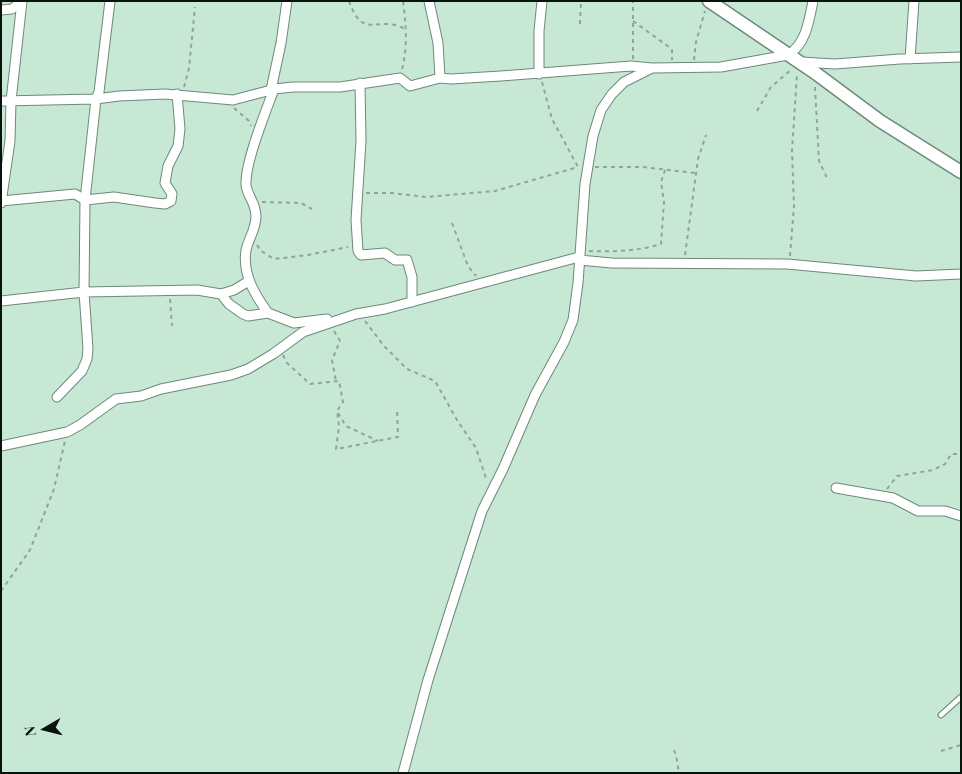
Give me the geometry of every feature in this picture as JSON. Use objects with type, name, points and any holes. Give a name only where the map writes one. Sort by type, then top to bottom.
[{"type":"street","points":[[1,10],[12,9],[22,1],[11,101],[10,141],[1,202],[75,194],[85,200],[114,197],[165,204],[170,201],[172,194],[165,183],[168,166],[178,146],[180,129],[177,94]]},
{"type":"street","points":[[57,396],[82,371],[87,359],[84,292],[85,200],[96,99],[99,92],[105,28],[110,1]]},
{"type":"street","points":[[268,313],[257,298],[249,281],[246,249],[254,231],[256,205],[246,186],[246,182],[257,137],[273,89],[287,1]]},
{"type":"street","points":[[429,1],[438,43],[440,78]]},
{"type":"street","points":[[538,74],[542,1]]},
{"type":"street","points":[[794,60],[795,51],[800,44],[808,22],[813,1]]},
{"type":"street","points":[[910,59],[914,1]]},
{"type":"street","points":[[707,6],[814,72],[880,121],[961,172]]},
{"type":"street","points":[[1,101],[96,99],[119,96],[177,94],[233,100],[273,89],[340,87],[400,78],[410,86],[440,78],[538,74],[631,66],[669,69],[794,60],[834,64],[961,57]]},
{"type":"street","points":[[403,773],[423,697],[482,511],[535,395],[564,342],[573,320],[585,184],[593,136],[601,110],[612,94],[624,82],[652,68]]},
{"type":"street","points":[[360,83],[361,141],[356,220],[358,251],[361,255],[385,253],[395,260],[407,260],[412,277],[412,302]]},
{"type":"street","points":[[221,294],[229,304],[243,314],[252,316],[268,313],[294,323],[386,309],[580,256],[612,263],[787,264],[898,276],[961,274]]},
{"type":"street","points":[[1,301],[84,292],[144,290],[197,290],[221,294],[234,290],[249,281]]},
{"type":"street","points":[[1,446],[67,432],[99,412],[114,399],[141,396],[161,389],[231,374],[255,365],[304,332],[358,314]]},
{"type":"street","points":[[836,488],[902,501],[918,511],[945,511],[961,516]]},
{"type":"lane","points":[[941,714],[961,697]]},
{"type":"path","points":[[348,1],[353,14],[363,24],[368,26],[396,24],[405,29]]},
{"type":"path","points":[[400,78],[405,57],[403,1]]},
{"type":"path","points":[[580,24],[581,1]]},
{"type":"path","points":[[631,66],[634,49],[633,1]]},
{"type":"path","points":[[694,68],[696,42],[707,6]]},
{"type":"path","points":[[177,94],[185,86],[189,68],[196,7]]},
{"type":"path","points":[[633,21],[671,49],[672,62],[669,69]]},
{"type":"path","points":[[756,111],[771,87],[794,60]]},
{"type":"path","points":[[787,264],[791,254],[793,216],[794,60]]},
{"type":"path","points":[[814,72],[819,161],[828,180]]},
{"type":"path","points":[[359,192],[426,197],[496,191],[578,167],[552,119],[545,90],[538,74]]},
{"type":"path","points":[[222,99],[249,121],[257,137]]},
{"type":"path","points":[[684,263],[698,159],[706,135]]},
{"type":"path","points":[[588,167],[642,167],[696,173]]},
{"type":"path","points":[[580,256],[649,248],[661,244],[664,202],[661,182],[665,170]]},
{"type":"path","points":[[252,199],[260,202],[301,203],[312,209]]},
{"type":"path","points":[[452,223],[468,266],[472,273],[484,283]]},
{"type":"path","points":[[251,237],[261,251],[274,259],[308,255],[358,244]]},
{"type":"path","points":[[170,291],[172,326]]},
{"type":"path","points":[[358,314],[384,346],[407,369],[435,381],[457,420],[476,448],[491,492]]},
{"type":"path","points":[[329,323],[340,341],[332,360],[336,382]]},
{"type":"path","points":[[280,349],[287,363],[310,384],[339,381],[343,402],[337,411],[339,426],[336,449],[398,437],[397,408]]},
{"type":"path","points":[[337,411],[346,426],[378,441]]},
{"type":"path","points":[[1,591],[30,550],[54,489],[67,432]]},
{"type":"path","points":[[882,496],[897,476],[933,470],[945,464],[951,454],[961,454]]},
{"type":"path","points":[[941,751],[961,745]]},
{"type":"path","points":[[674,750],[679,773]]}]
